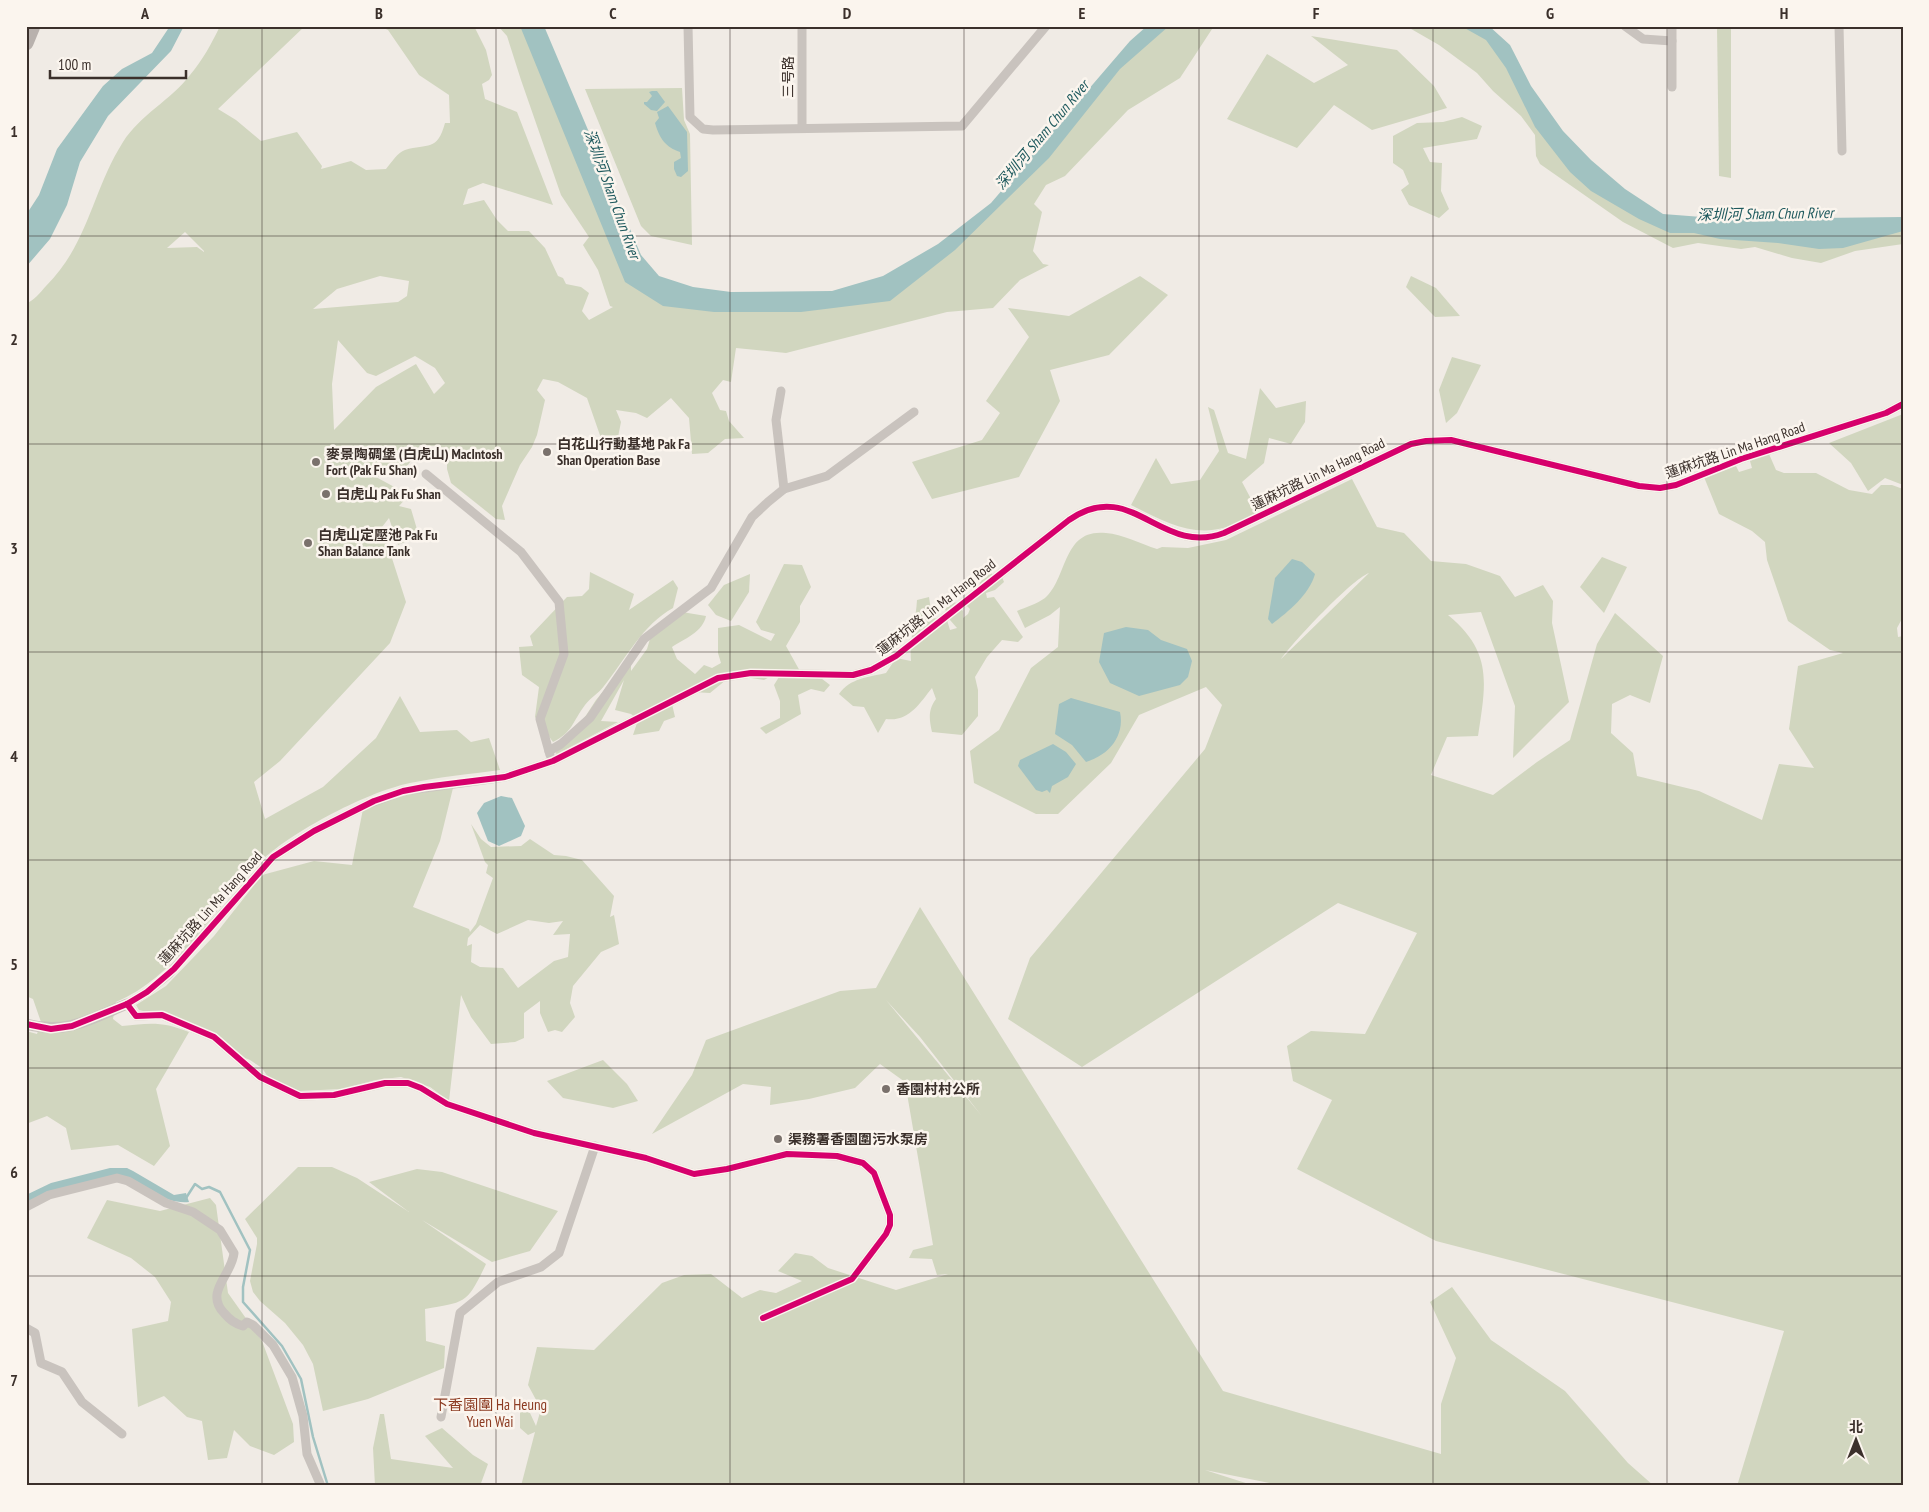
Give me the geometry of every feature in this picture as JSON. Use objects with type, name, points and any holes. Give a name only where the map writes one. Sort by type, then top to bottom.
[{"type":"main road","points":[[26,43],[33,26]]},
{"type":"street","points":[[688,26],[690,117],[704,129],[714,130],[962,126],[1046,26]]},
{"type":"street","name":"三号路","points":[[802,26],[802,128]]},
{"type":"street","points":[[1626,26],[1643,39],[1672,41]]},
{"type":"street","points":[[1672,26],[1672,88]]},
{"type":"street","points":[[1839,26],[1842,152]]},
{"type":"street","points":[[781,391],[776,420],[784,489]]},
{"type":"street","name":"蓮麻坑路 Lin Ma Hang Road","points":[[26,1024],[45,1028],[65,1028],[126,1004],[147,992],[169,974],[268,860],[314,831],[368,804],[403,791],[505,777],[552,761],[718,678],[751,673],[846,676],[877,667],[896,656],[1069,520],[1092,507],[1108,506],[1123,508],[1178,535],[1192,539],[1208,538],[1224,533],[1411,444],[1451,440],[1639,486],[1660,488],[1676,485],[1748,457],[1886,413],[1903,404]]},
{"type":"street","points":[[549,751],[562,744],[590,718],[644,639],[711,588],[752,517],[784,489],[827,476],[914,412]]},
{"type":"street","points":[[426,474],[520,552],[560,602],[564,654],[540,719],[552,761]]},
{"type":"street","points":[[126,1004],[136,1016],[163,1016],[214,1037],[260,1077],[300,1096],[334,1095],[385,1083],[408,1084],[453,1106],[534,1133],[650,1160],[694,1174],[727,1169],[779,1155],[797,1154],[850,1158],[863,1163],[874,1173],[890,1215],[890,1225],[852,1280],[763,1318]]},
{"type":"street","points":[[441,1418],[460,1312],[497,1283],[541,1267],[559,1253],[594,1146]]},
{"type":"street","points":[[26,1207],[49,1195],[117,1178],[128,1181],[166,1203],[185,1208],[220,1230],[234,1253],[231,1266],[216,1291],[217,1300],[221,1310],[234,1323],[243,1326],[247,1322],[254,1325],[283,1358],[298,1393],[307,1454],[321,1486]]},
{"type":"street","points":[[26,1328],[34,1333],[41,1363],[62,1372],[82,1402],[122,1434]]},
{"type":"green space","points":[[220,26],[305,26],[218,109],[236,120],[261,141],[297,132],[322,166],[321,169],[351,161],[366,170],[386,169],[402,151],[431,145],[439,138],[445,123],[450,123],[449,95],[419,75],[388,30],[379,26],[474,26],[486,50],[492,75],[489,80],[482,84],[485,99],[517,112],[553,205],[483,183],[468,189],[463,205],[484,200],[497,220],[508,231],[529,231],[545,248],[558,276],[563,278],[566,284],[581,287],[589,293],[582,311],[589,320],[613,307],[610,306],[598,270],[583,245],[589,237],[561,195],[507,36],[498,26],[531,26],[626,267],[673,299],[890,292],[952,246],[1156,26],[1214,26],[1180,78],[1128,110],[1065,176],[1046,185],[1034,204],[1042,212],[1033,251],[1043,264],[1049,265],[1020,280],[993,308],[947,312],[786,353],[736,348],[731,382],[723,380],[712,393],[720,410],[726,411],[729,421],[744,438],[725,439],[708,453],[692,454],[689,418],[671,398],[647,418],[636,413],[616,410],[621,422],[618,437],[602,441],[587,398],[558,382],[543,379],[537,390],[545,400],[537,435],[532,447],[520,465],[502,506],[505,520],[496,519],[451,483],[447,469],[447,454],[435,446],[420,445],[412,460],[404,469],[393,474],[376,477],[409,495],[399,506],[411,509],[419,536],[398,545],[389,518],[382,527],[406,602],[390,643],[280,761],[254,782],[265,819],[323,787],[376,738],[400,696],[420,732],[457,730],[471,742],[489,738],[500,770],[432,779],[392,788],[349,805],[305,829],[268,855],[254,868],[174,961],[137,991],[116,1002],[113,1019],[122,1026],[163,1024],[189,1032],[156,1089],[170,1146],[154,1166],[118,1145],[71,1150],[66,1128],[47,1116],[26,1124],[26,1031],[37,1034],[41,1022],[33,999],[26,996],[26,304],[41,291],[72,252],[104,179],[123,142],[130,132],[174,92],[194,70],[203,58]],"holes":[[[185,232],[204,251],[204,252],[197,247],[167,248]],[[380,276],[409,281],[407,296],[398,302],[313,309],[337,289]],[[338,340],[367,373],[376,376],[415,356],[435,368],[445,383],[434,394],[416,364],[376,387],[334,430],[332,384]]]},
{"type":"green space","points":[[1406,26],[1477,26],[1482,29],[1539,118],[1645,215],[1693,227],[1903,223],[1903,244],[1855,251],[1821,263],[1792,258],[1755,247],[1741,249],[1698,243],[1673,248],[1623,222],[1540,164],[1536,156],[1535,135],[1521,116],[1493,91],[1477,73],[1439,45]]},
{"type":"green space","points":[[1717,26],[1731,26],[1731,178],[1719,176]]},
{"type":"green space","points":[[1311,36],[1397,50],[1434,86],[1447,108],[1372,130],[1334,105],[1297,148],[1227,119],[1267,54],[1314,83],[1348,65]]},
{"type":"green space","points":[[682,88],[684,120],[690,134],[692,245],[651,236],[641,226],[585,89]]},
{"type":"green space","points":[[1462,117],[1482,126],[1477,139],[1423,148],[1430,162],[1442,163],[1441,191],[1449,209],[1439,218],[1409,205],[1401,190],[1409,184],[1403,170],[1393,163],[1393,136],[1417,123],[1443,122]]},
{"type":"green space","points":[[1140,276],[1168,295],[1109,355],[1050,370],[1060,401],[1019,477],[932,499],[912,462],[982,440],[1000,413],[986,401],[1029,337],[1008,308],[1069,316]]},
{"type":"green space","points":[[1411,276],[1436,288],[1460,316],[1435,317],[1406,287]]},
{"type":"green space","points":[[1452,357],[1481,365],[1457,413],[1446,423],[1439,390]]},
{"type":"green space","points":[[1260,388],[1276,408],[1306,401],[1305,422],[1291,444],[1269,438],[1264,463],[1242,482],[1258,512],[1227,527],[1199,530],[1164,521],[1131,505],[1156,458],[1171,484],[1200,480],[1219,451],[1208,407],[1214,410],[1228,453],[1246,459]]},
{"type":"green space","points":[[1903,414],[1903,485],[1885,478],[1868,491],[1851,463],[1829,443]]},
{"type":"green space","points":[[1769,454],[1776,470],[1784,473],[1816,473],[1849,490],[1872,494],[1881,485],[1892,485],[1903,489],[1903,617],[1897,628],[1898,637],[1903,636],[1903,1486],[1737,1486],[1784,1331],[1436,1241],[1297,1169],[1332,1100],[1293,1081],[1287,1046],[1311,1031],[1365,1034],[1417,933],[1338,903],[1082,1067],[1008,1019],[1030,958],[1205,749],[1222,705],[1206,687],[1139,715],[1111,763],[1058,814],[1036,814],[974,783],[970,751],[999,730],[1031,668],[1058,647],[1060,607],[1050,615],[1025,628],[1017,611],[1045,598],[1058,579],[1073,546],[1081,538],[1092,534],[1106,533],[1125,537],[1157,549],[1162,547],[1188,548],[1226,540],[1352,479],[1377,527],[1404,533],[1431,561],[1466,564],[1500,576],[1515,597],[1543,585],[1553,601],[1552,623],[1569,702],[1513,758],[1515,706],[1481,612],[1448,615],[1473,642],[1479,656],[1483,670],[1483,700],[1478,736],[1447,737],[1431,775],[1493,795],[1570,740],[1597,644],[1615,613],[1663,656],[1650,703],[1630,695],[1612,704],[1611,733],[1633,753],[1637,776],[1699,791],[1762,820],[1779,764],[1814,768],[1789,729],[1798,666],[1843,653],[1830,650],[1788,621],[1767,560],[1765,542],[1752,531],[1719,514],[1704,477],[1736,466],[1739,472],[1752,468],[1750,461]],"holes":[[[1369,573],[1281,659],[1310,626],[1349,587]]]},
{"type":"green space","points":[[1602,557],[1627,567],[1604,613],[1580,587]]},
{"type":"green space","points":[[784,564],[802,565],[811,587],[800,606],[800,622],[786,646],[801,673],[817,675],[830,685],[824,692],[811,689],[798,695],[801,714],[766,734],[760,728],[780,718],[780,701],[774,685],[784,669],[764,680],[732,675],[710,693],[693,692],[672,704],[675,717],[664,721],[659,731],[633,735],[638,720],[631,714],[615,710],[624,680],[601,721],[618,722],[557,754],[555,753],[570,740],[596,700],[613,679],[631,664],[631,671],[647,649],[653,629],[676,611],[706,616],[697,631],[672,647],[677,659],[695,674],[704,665],[712,668],[721,663],[718,653],[718,628],[739,625],[771,641],[775,634],[761,630],[756,622]]},
{"type":"green space","points":[[986,568],[994,576],[1000,572],[1004,582],[995,590],[986,593],[987,598],[994,597],[1023,637],[1018,642],[1002,640],[987,657],[975,677],[978,690],[978,716],[962,735],[932,732],[930,715],[936,699],[932,688],[913,711],[901,718],[886,719],[878,733],[864,707],[853,706],[839,694],[854,681],[886,673],[896,658],[911,661],[917,600],[929,597],[932,618],[947,620],[950,630],[957,628],[950,620],[945,609],[955,602],[963,611],[963,618],[968,614],[970,609],[961,600],[981,589],[979,579]]},
{"type":"green space","points":[[590,572],[634,594],[629,610],[673,580],[678,588],[673,608],[653,623],[635,643],[602,689],[585,705],[568,731],[553,742],[535,717],[539,687],[522,675],[519,647],[533,646],[530,636],[567,597],[582,596],[589,589]]},
{"type":"green space","points":[[750,574],[749,592],[731,621],[716,615],[708,605],[724,585]]},
{"type":"green space","points":[[453,788],[440,841],[413,907],[469,929],[470,932],[476,924],[493,878],[486,873],[488,865],[485,862],[471,824],[481,839],[491,847],[521,846],[530,839],[554,855],[582,860],[614,896],[610,917],[614,915],[619,944],[601,952],[573,986],[570,1003],[575,1017],[562,1032],[555,1030],[548,1032],[540,1013],[540,1001],[524,1013],[524,1038],[515,1042],[491,1044],[471,1017],[461,995],[449,1101],[430,1087],[401,1077],[376,1080],[342,1089],[299,1091],[268,1077],[262,1068],[238,1055],[222,1038],[187,1022],[139,1010],[136,1005],[166,986],[214,936],[262,875],[314,861],[352,865],[363,809],[406,795]],"holes":[[[528,920],[549,923],[563,921],[553,935],[570,934],[568,957],[554,961],[518,988],[503,968],[480,967],[471,962],[472,944],[467,946],[468,938],[480,925],[497,934]]]},
{"type":"green space","points":[[920,907],[1223,1391],[1441,1454],[1441,1404],[1456,1358],[1430,1302],[1452,1287],[1491,1340],[1565,1391],[1628,1463],[1654,1486],[1284,1486],[1205,1470],[1255,1486],[521,1486],[535,1432],[528,1435],[520,1428],[520,1410],[530,1413],[536,1426],[541,1409],[528,1385],[537,1347],[594,1350],[662,1283],[684,1275],[711,1274],[742,1298],[760,1290],[776,1293],[802,1281],[778,1271],[795,1253],[812,1256],[828,1268],[896,1290],[948,1274],[937,1275],[932,1259],[909,1258],[913,1250],[933,1245],[905,1082],[880,1064],[855,1088],[809,1099],[770,1105],[771,1087],[743,1084],[652,1134],[692,1075],[706,1040],[840,991],[876,988]],"holes":[[[886,1000],[920,1037],[981,1115]]]},
{"type":"green space","points":[[603,1060],[627,1084],[638,1101],[613,1108],[563,1098],[547,1081]]},
{"type":"green space","points":[[298,1167],[332,1167],[357,1178],[409,1212],[369,1182],[417,1169],[442,1172],[558,1211],[530,1251],[492,1262],[422,1220],[486,1264],[474,1287],[464,1299],[449,1305],[425,1309],[426,1341],[445,1346],[444,1368],[368,1399],[323,1411],[313,1364],[303,1345],[285,1323],[260,1301],[253,1292],[250,1281],[257,1238],[245,1219]]},
{"type":"green space","points":[[210,1198],[216,1205],[228,1293],[262,1341],[293,1424],[294,1442],[274,1455],[250,1446],[234,1430],[227,1458],[208,1460],[202,1421],[187,1417],[164,1396],[138,1407],[132,1329],[168,1321],[171,1302],[155,1277],[131,1258],[87,1238],[107,1200],[160,1211]]},
{"type":"green space","points":[[380,1414],[384,1414],[391,1459],[453,1468],[425,1436],[442,1428],[473,1455],[488,1464],[480,1486],[375,1486],[373,1448]]},
{"type":"water","points":[[170,26],[184,26],[171,51],[108,116],[80,162],[67,205],[50,239],[26,267],[26,215],[39,195],[57,149],[103,86],[122,69],[152,53]]},
{"type":"water","name":"深圳河 Sham Chun River","points":[[520,26],[544,26],[641,255],[659,276],[693,287],[731,292],[832,291],[883,276],[938,244],[991,203],[1130,41],[1147,26],[1169,26],[1120,69],[1049,158],[955,250],[890,301],[801,312],[714,312],[663,306],[625,282]]},
{"type":"water","points":[[1461,26],[1489,26],[1510,45],[1531,86],[1563,131],[1591,160],[1625,189],[1663,214],[1728,219],[1903,217],[1903,231],[1843,248],[1819,249],[1778,243],[1720,239],[1694,233],[1670,233],[1639,219],[1591,191],[1570,172],[1535,127],[1506,68],[1486,40]]},
{"type":"water","points":[[657,91],[665,102],[657,111],[651,110],[644,104],[652,96],[649,92]]},
{"type":"water","points":[[668,106],[687,132],[688,171],[681,177],[677,176],[674,169],[674,162],[681,158],[680,152],[664,142],[655,123],[659,118],[657,112]]},
{"type":"water","points":[[1292,559],[1302,562],[1315,574],[1303,596],[1272,624],[1268,619],[1275,578]]},
{"type":"water","points":[[1126,627],[1148,630],[1161,640],[1187,649],[1192,661],[1188,677],[1180,685],[1139,696],[1110,683],[1099,662],[1104,633]]},
{"type":"water","points":[[1071,698],[1120,712],[1120,729],[1114,743],[1102,755],[1086,762],[1072,745],[1055,734],[1059,704]]},
{"type":"water","points":[[1053,744],[1066,752],[1076,764],[1068,777],[1052,786],[1050,793],[1047,790],[1042,792],[1036,790],[1018,766],[1020,760]]},
{"type":"water","points":[[501,796],[512,798],[525,826],[521,836],[499,846],[488,841],[477,813],[484,803]]},
{"type":"water","points":[[110,1168],[127,1168],[174,1195],[186,1193],[189,1202],[173,1201],[165,1198],[130,1178],[26,1203],[26,1195],[51,1183]]},
{"type":"waterway","points":[[186,1198],[195,1184],[202,1189],[209,1187],[220,1192],[250,1250],[243,1287],[243,1302],[282,1346],[301,1379],[313,1437],[328,1486]]},
{"type":"cycle path","points":[[26,1024],[51,1029],[72,1026],[127,1004],[147,992],[174,969],[273,857],[314,831],[374,801],[403,791],[424,787],[505,777],[553,761],[718,678],[751,673],[853,675],[871,670],[896,656],[1069,520],[1091,509],[1111,507],[1129,511],[1163,528],[1182,535],[1202,538],[1224,533],[1411,444],[1451,440],[1639,486],[1660,488],[1676,485],[1741,459],[1886,413],[1903,404]]},
{"type":"cycle path","points":[[127,1004],[136,1016],[162,1015],[214,1037],[260,1077],[300,1096],[334,1095],[385,1083],[408,1083],[421,1088],[447,1104],[534,1133],[646,1158],[694,1174],[727,1169],[787,1154],[837,1156],[863,1163],[874,1173],[890,1215],[890,1225],[886,1234],[852,1279],[763,1318]]},
{"type":"place","name":"白花山行動基地 Pak Fa Shan Operation Base","points":[[547,452]]},
{"type":"place","name":"麥景陶碉堡 (白虎山) MacIntosh Fort (Pak Fu Shan)","points":[[316,462]]},
{"type":"place","name":"白虎山 Pak Fu Shan","points":[[326,494]]},
{"type":"place","name":"白虎山定壓池 Pak Fu Shan Balance Tank","points":[[308,543]]},
{"type":"place","name":"香園村村公所","points":[[886,1089]]},
{"type":"place","name":"渠務署香園圍污水泵房","points":[[778,1139]]},
{"type":"district","name":"下香園圍 Ha Heung Yuen Wai","points":[[490,1414]]}]
